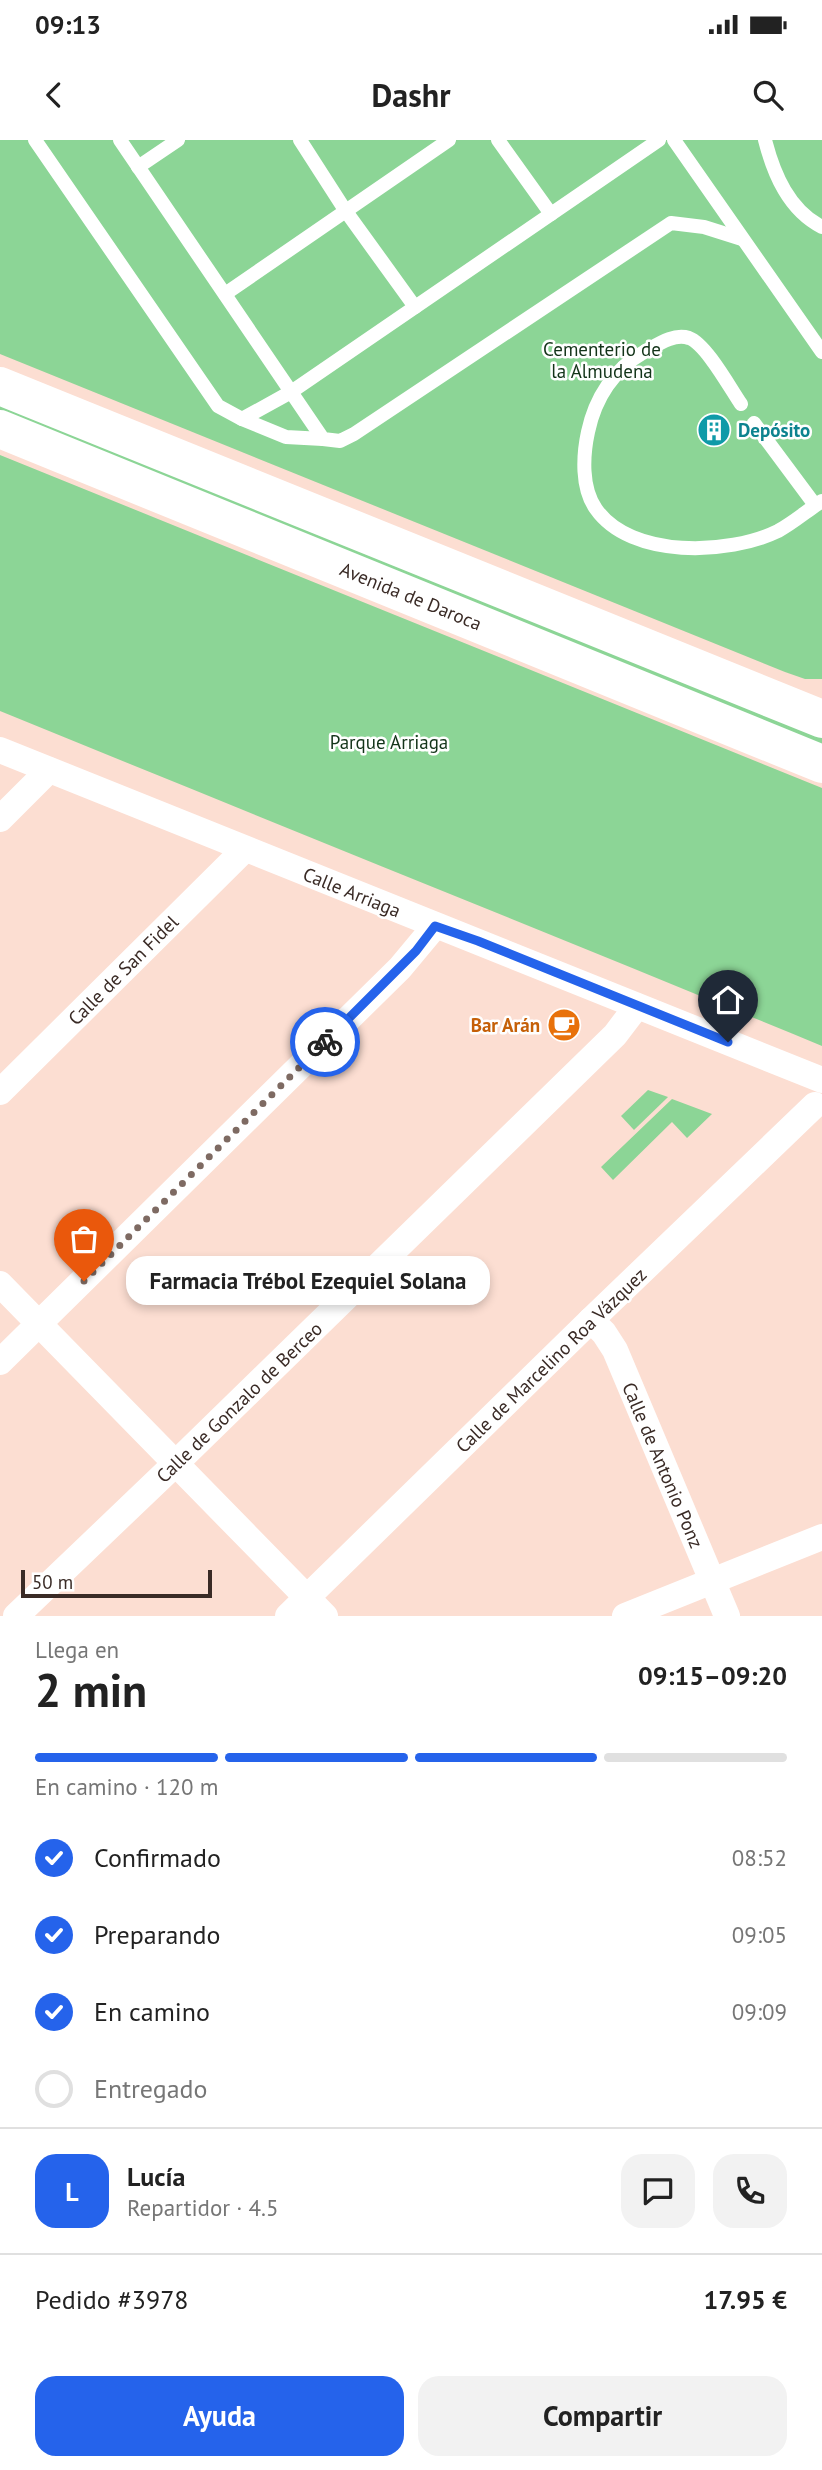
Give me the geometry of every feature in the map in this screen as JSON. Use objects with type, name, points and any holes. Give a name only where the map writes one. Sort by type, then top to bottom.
[{"type":"main road","points":[[0,386],[822,719]]},
{"type":"main road","name":"Avenida de Daroca","points":[[0,429],[822,764]]},
{"type":"street","name":"Calle Arriaga","points":[[0,750],[822,1080]]},
{"type":"street","points":[[0,819],[49,770]]},
{"type":"street","name":"Calle de San Fidel","points":[[0,1091],[245,849]]},
{"type":"street","points":[[0,1362],[400,968],[435,926]]},
{"type":"street","name":"Calle de Gonzalo de Berceo","points":[[16,1616],[176,1464],[615,1035],[637,1006]]},
{"type":"street","name":"Calle de Marcelino Roa Vázquez","points":[[288,1616],[591,1320],[820,1108]]},
{"type":"street","points":[[0,1284],[326,1616]]},
{"type":"street","name":"Calle de Antonio Ponz","points":[[591,1320],[615,1350],[727,1616]]},
{"type":"street","points":[[625,1616],[822,1537]]},
{"type":"lane","points":[[35,140],[218,406],[286,437],[340,441],[354,434],[671,223],[704,227],[742,239]]},
{"type":"lane","points":[[120,140],[323,439]]},
{"type":"lane","points":[[138,167],[178,140]]},
{"type":"lane","points":[[300,140],[345,210],[415,307]]},
{"type":"lane","points":[[225,294],[449,140]]},
{"type":"lane","points":[[498,140],[551,214]]},
{"type":"lane","points":[[242,419],[291,392],[659,140]]},
{"type":"lane","points":[[674,140],[822,352]]},
{"type":"lane","points":[[765,140],[779,182],[792,202],[804,217],[822,227]]},
{"type":"lane","points":[[741,404],[702,347],[688,338],[668,339],[634,358],[611,378],[590,421],[585,444],[584,471],[595,509],[616,529],[634,539],[673,547],[710,549],[778,531],[819,503],[754,423]]},
{"type":"green space","name":"Cementerio de la Almudena","points":[[0,140],[822,140],[822,679],[805,679],[785,672],[0,354]]},
{"type":"green space","points":[[0,400],[822,734],[822,747],[0,413]]},
{"type":"green space","name":"Parque Arriaga","points":[[0,455],[822,788],[822,1046],[0,711]]},
{"type":"green space","points":[[648,1090],[668,1097],[634,1130],[621,1116]]},
{"type":"green space","points":[[672,1099],[712,1114],[687,1138],[672,1122],[613,1180],[601,1167]]},
{"type":"way so far","points":[[84,1281],[325,1042]]},
{"type":"place","name":"Depósito","points":[[714,430]]},
{"type":"place","name":"Bar Arán","points":[[564,1025]]},
{"type":"place","name":"Farmacia Trébol Ezequiel Solana","points":[[84,1281]]},
{"type":"route","points":[[325,1042],[416,951],[435,926],[728,1042]]}]
